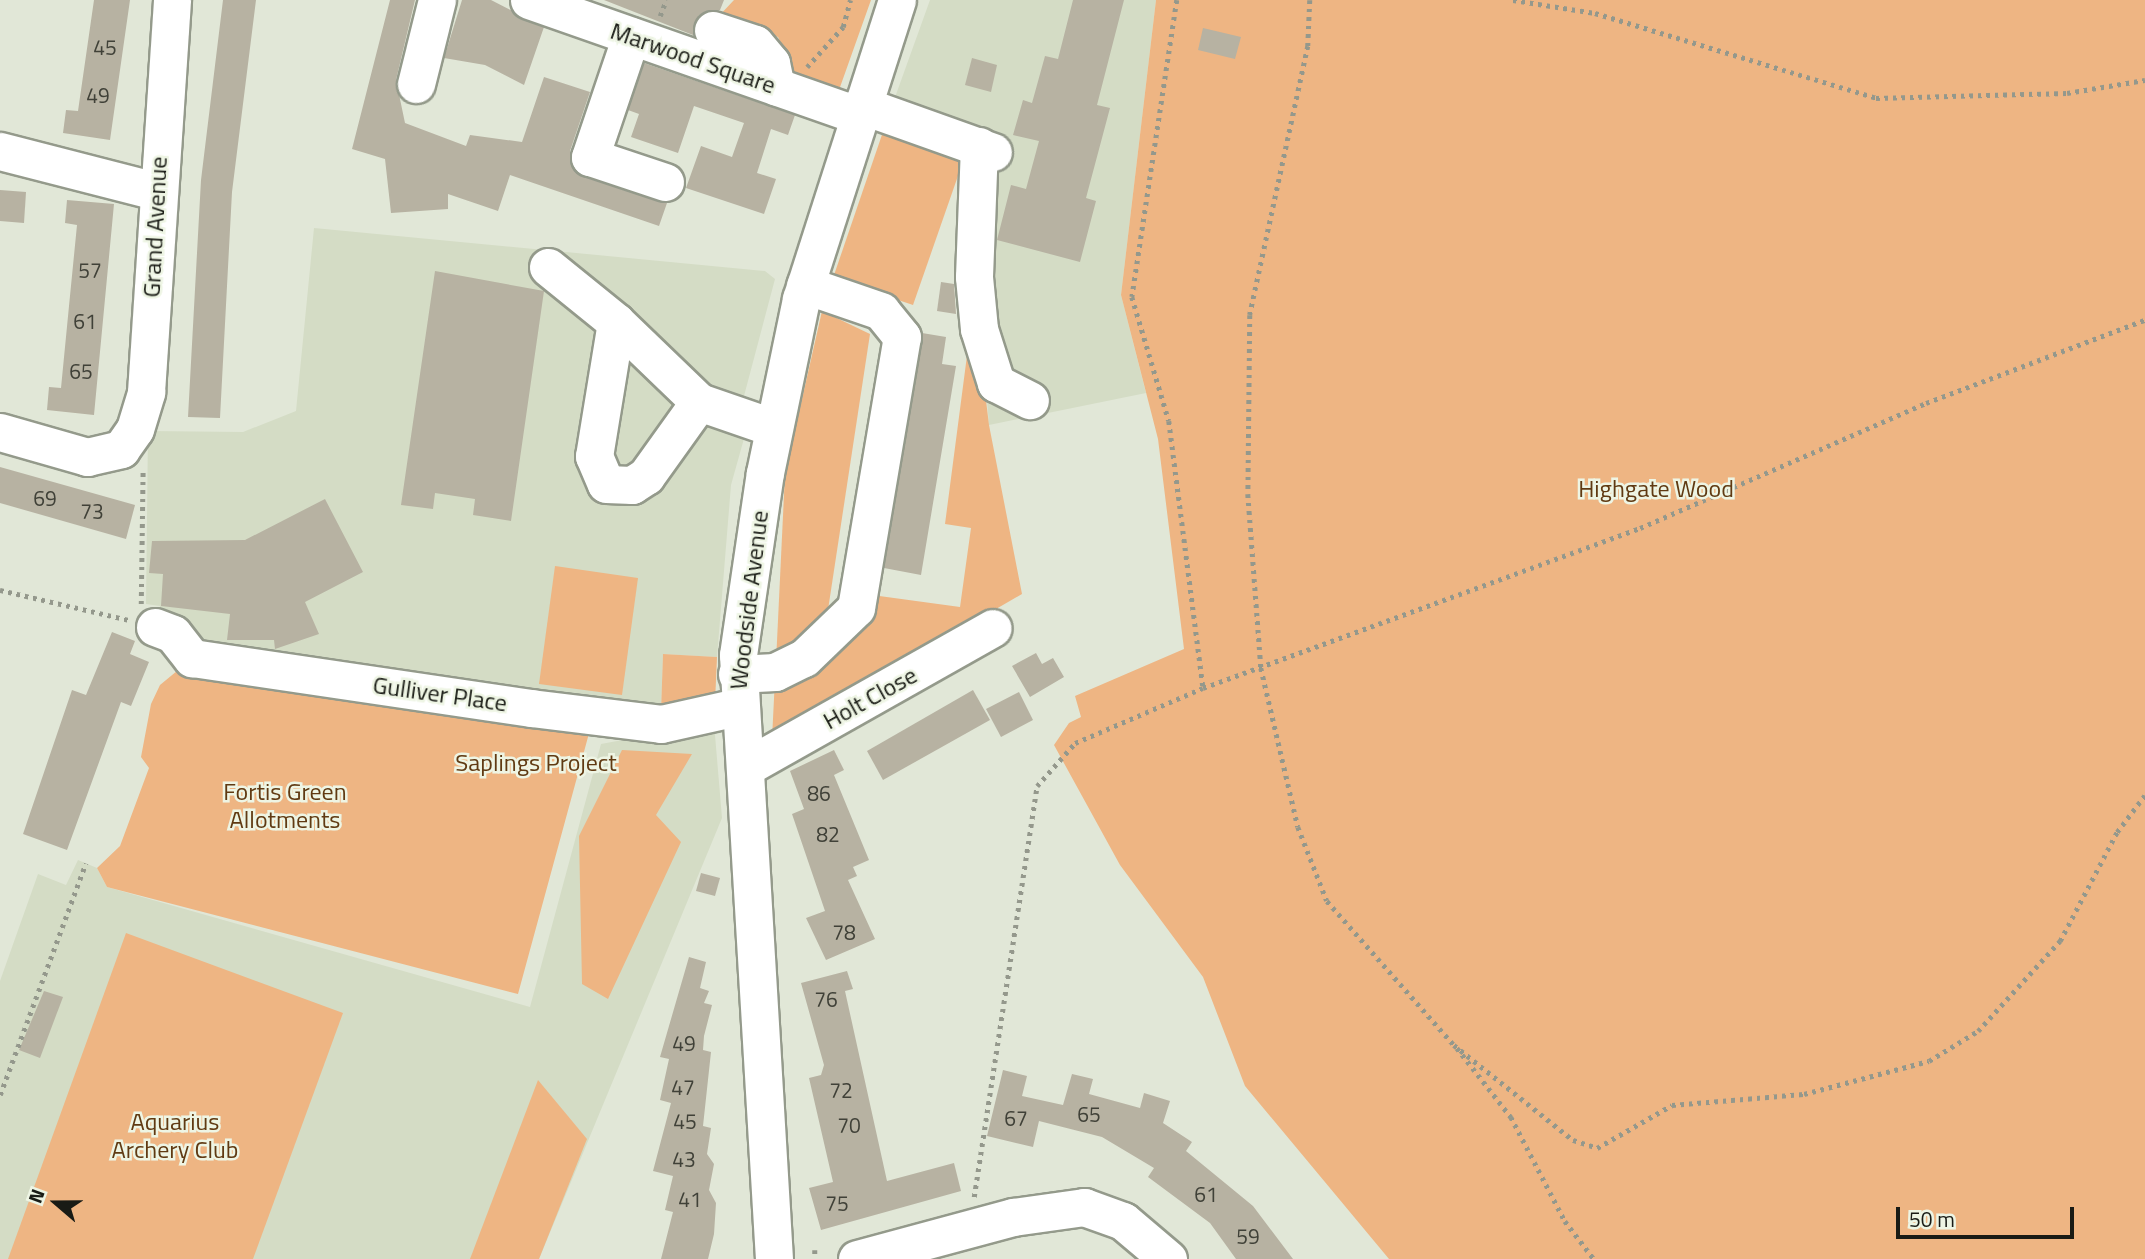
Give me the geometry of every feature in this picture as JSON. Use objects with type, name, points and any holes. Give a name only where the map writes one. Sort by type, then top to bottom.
[{"type":"street","name":"Grand Avenue","points":[[121,449],[135,429],[146,392],[156,191],[172,0]]},
{"type":"street","points":[[416,84],[437,0]]},
{"type":"street","name":"Marwood Square","points":[[529,0],[785,90],[986,149],[974,277],[979,329],[996,383],[1030,400]]},
{"type":"street","name":"Woodside Avenue","points":[[774,1259],[746,767],[737,690],[774,428],[805,285],[897,0]]},
{"type":"street","points":[[713,30],[755,44],[771,63],[785,90]]},
{"type":"street","points":[[631,36],[590,156],[665,182]]},
{"type":"street","points":[[0,151],[156,191]]},
{"type":"street","points":[[548,267],[616,322],[699,402],[774,428]]},
{"type":"street","name":"Gulliver Place","points":[[146,619],[173,634],[199,660],[661,724],[804,658],[856,608],[902,337],[881,311],[805,285]]},
{"type":"street","points":[[616,322],[594,456],[606,484],[632,485],[646,476],[699,402]]},
{"type":"street","points":[[0,432],[87,457],[121,449]]},
{"type":"street","name":"Holt Close","points":[[746,767],[993,628]]},
{"type":"street","points":[[857,1259],[1013,1217],[1084,1207],[1124,1221],[1168,1259]]},
{"type":"path","points":[[785,90],[843,27],[850,0]]},
{"type":"path","points":[[1177,0],[1132,297],[1170,421],[1203,688]]},
{"type":"path","points":[[1310,0],[1308,46],[1250,315],[1248,494],[1261,668],[1298,827],[1327,901],[1454,1045],[1511,1117],[1565,1221],[1594,1259]]},
{"type":"path","points":[[1513,0],[1595,13],[1876,98],[2067,93],[2145,80]]},
{"type":"path","points":[[972,1208],[1037,786],[1056,758],[1096,731],[1169,701],[1640,528],[1926,403],[2145,320]]},
{"type":"path","points":[[0,590],[146,619],[144,462],[121,449]]},
{"type":"path","points":[[1454,1045],[1573,1140],[1597,1148],[1672,1105],[1804,1094],[1929,1061],[1978,1031],[2060,941],[2117,832],[2145,795]]},
{"type":"path","points":[[0,1095],[86,863]]},
{"type":"shaded area","points":[[930,0],[1156,0],[1121,295],[1146,393],[989,425],[967,150],[889,114]]},
{"type":"shaded area","points":[[314,228],[765,271],[775,279],[744,396],[745,435],[731,485],[717,657],[663,654],[661,711],[439,682],[439,674],[421,672],[418,680],[205,654],[160,622],[160,606],[146,604],[148,431],[243,432],[296,411]]},
{"type":"shaded area","points":[[714,723],[722,818],[539,1259],[0,1259],[0,981],[38,874],[66,885],[78,860],[97,868],[107,887],[530,1007],[601,744]]},
{"type":"green space","points":[[734,0],[871,0],[839,90],[796,76],[778,37],[718,17]]},
{"type":"green space","name":"Highgate Wood","points":[[1156,0],[2145,0],[2145,1259],[1389,1259],[1245,1086],[1203,977],[1120,865],[1054,745],[1069,723],[1081,717],[1075,696],[1184,649],[1158,439],[1121,295]]},
{"type":"green space","points":[[886,123],[967,150],[913,305],[833,278]]},
{"type":"green space","points":[[974,302],[989,425],[1022,594],[772,739],[775,678],[872,595],[960,607],[971,528],[945,524]]},
{"type":"green space","points":[[822,311],[870,334],[824,636],[776,662],[785,474]]},
{"type":"green space","points":[[555,566],[638,578],[622,695],[539,684]]},
{"type":"green space","points":[[663,654],[717,657],[715,703],[661,711]]},
{"type":"green space","name":"Fortis Green Allotments","points":[[183,666],[591,726],[518,994],[107,887],[97,868],[120,846],[149,768],[141,757],[151,704],[160,685]]},
{"type":"green space","points":[[622,750],[692,754],[656,815],[681,842],[608,999],[582,984],[579,836]]},
{"type":"green space","name":"Aquarius Archery Club","points":[[126,933],[343,1013],[253,1259],[8,1259]]},
{"type":"green space","points":[[538,1080],[587,1139],[539,1259],[470,1259]]},
{"type":"building","points":[[94,0],[130,0],[110,140],[63,133],[66,110],[78,111]]},
{"type":"building","points":[[223,0],[256,0],[232,192],[220,418],[188,417],[201,180]]},
{"type":"building","points":[[390,0],[415,0],[396,80],[405,123],[466,146],[470,135],[522,142],[544,77],[590,92],[570,151],[574,170],[667,203],[659,226],[510,175],[498,211],[448,194],[448,209],[391,213],[385,159],[352,149]]},
{"type":"building","points":[[462,0],[491,0],[544,27],[524,85],[485,65],[444,58]]},
{"type":"building","points":[[604,0],[724,0],[720,10],[699,15],[693,35]]},
{"type":"building","points":[[1073,0],[1124,0],[1097,105],[1110,108],[1086,198],[1096,201],[1080,262],[997,240],[1011,185],[1026,189],[1039,141],[1013,135],[1023,100],[1032,103],[1045,56],[1058,59]]},
{"type":"building","points":[[1203,28],[1241,37],[1235,59],[1198,50]]},
{"type":"building","points":[[972,58],[997,65],[991,92],[965,85]]},
{"type":"building","points":[[644,63],[795,115],[788,135],[771,129],[757,173],[776,179],[764,214],[686,188],[701,146],[732,157],[744,123],[694,106],[678,153],[631,137],[639,114],[628,110]]},
{"type":"building","points":[[0,190],[26,192],[24,223],[0,221]]},
{"type":"building","points":[[67,200],[114,204],[94,415],[47,410],[49,387],[61,388],[77,225],[65,223]]},
{"type":"building","points":[[435,271],[544,291],[511,521],[473,515],[475,499],[435,493],[433,509],[401,505]]},
{"type":"building","points":[[941,282],[954,284],[956,314],[937,311]]},
{"type":"building","points":[[922,333],[946,337],[942,364],[956,366],[921,575],[884,568]]},
{"type":"building","points":[[0,467],[135,505],[126,539],[0,503]]},
{"type":"building","points":[[325,499],[363,572],[305,602],[319,634],[275,649],[274,640],[227,640],[230,614],[161,606],[163,574],[149,573],[152,541],[245,540]]},
{"type":"building","points":[[112,632],[135,641],[130,654],[149,662],[131,706],[121,702],[67,850],[23,834],[72,690],[86,695]]},
{"type":"building","points":[[1036,653],[1042,664],[1053,658],[1064,677],[1030,697],[1012,666]]},
{"type":"building","points":[[973,690],[990,720],[883,780],[867,751]]},
{"type":"building","points":[[1019,692],[1033,720],[1001,737],[986,709]]},
{"type":"building","points":[[834,750],[844,770],[834,775],[869,860],[853,867],[857,876],[848,880],[875,939],[826,960],[806,918],[825,911],[792,814],[804,809],[790,771]]},
{"type":"building","points":[[701,873],[720,878],[715,896],[696,891]]},
{"type":"building","points":[[689,957],[706,962],[700,988],[709,991],[704,1003],[712,1005],[704,1036],[703,1050],[711,1052],[703,1126],[711,1128],[707,1154],[714,1164],[709,1190],[716,1203],[714,1234],[708,1259],[661,1259],[673,1212],[665,1210],[673,1176],[653,1171],[671,1103],[660,1100],[669,1059],[660,1057]]},
{"type":"building","points":[[847,971],[853,989],[845,991],[887,1181],[954,1163],[961,1191],[821,1230],[809,1188],[833,1182],[809,1078],[821,1075],[824,1065],[801,983]]},
{"type":"building","points":[[44,991],[63,997],[40,1058],[19,1050]]},
{"type":"building","points":[[1003,1070],[1027,1076],[1022,1096],[1063,1105],[1072,1074],[1093,1079],[1089,1094],[1140,1108],[1144,1093],[1170,1101],[1163,1123],[1192,1142],[1186,1151],[1253,1206],[1293,1259],[1236,1259],[1210,1223],[1148,1177],[1154,1168],[1102,1137],[1039,1121],[1033,1147],[987,1136]]},
{"type":"park label","name":"Saplings Project","points":[[536,763]]}]
